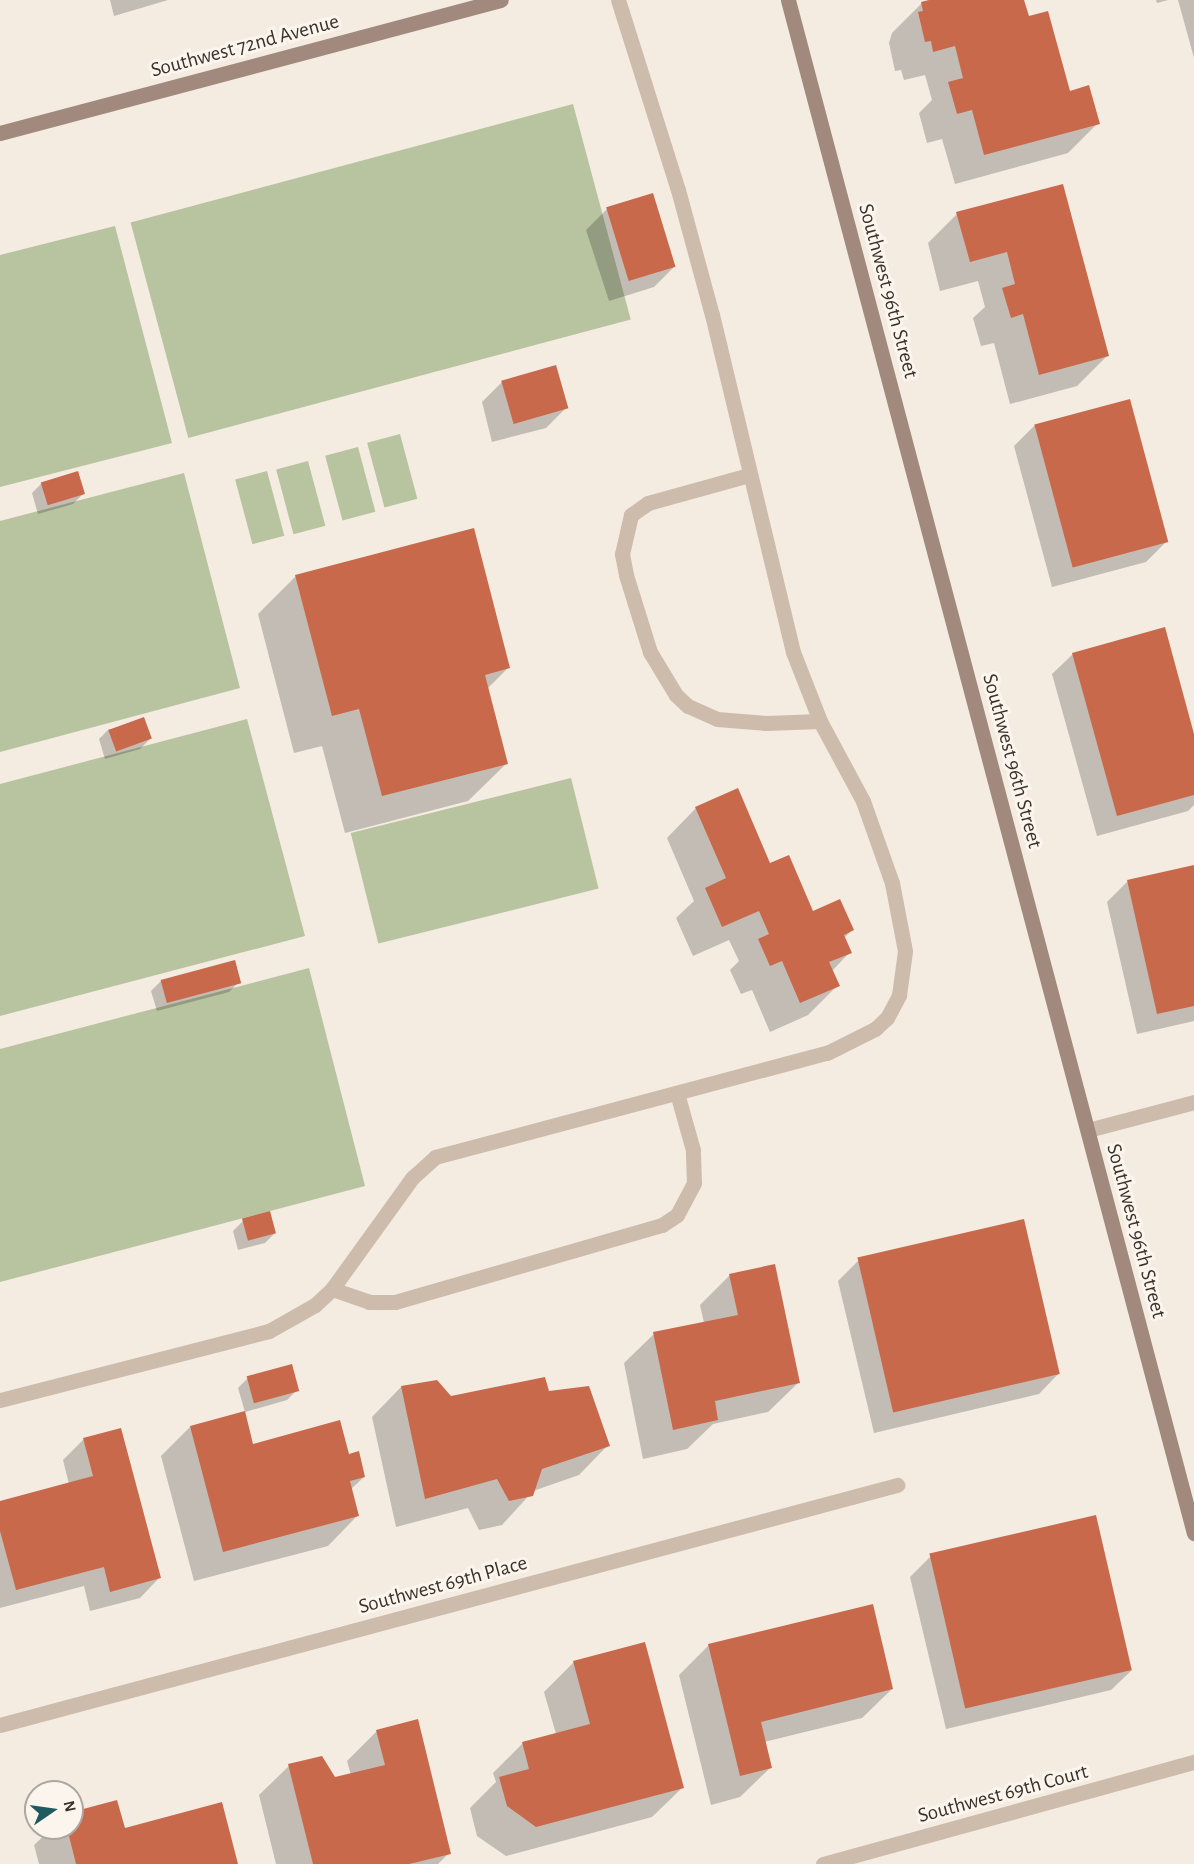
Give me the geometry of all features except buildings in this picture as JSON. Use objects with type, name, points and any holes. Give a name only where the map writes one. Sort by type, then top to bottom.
[{"type":"street","name":"Southwest 72nd Avenue","points":[[0,133],[501,0]]},
{"type":"street","points":[[0,1400],[269,1332],[315,1305],[332,1289],[412,1178],[435,1157],[827,1053],[875,1029],[887,1018],[899,995],[905,951],[892,883],[863,801],[820,721],[793,652],[678,190],[618,0]]},
{"type":"street","name":"Southwest 96th Street","points":[[788,0],[1194,1533]]},
{"type":"street","points":[[749,475],[648,502],[631,515],[622,555],[626,575],[650,651],[676,695],[688,706],[717,719],[766,723],[820,721]]},
{"type":"street","points":[[332,1289],[369,1302],[395,1302],[662,1225],[676,1215],[694,1183],[693,1150],[677,1093]]},
{"type":"street","points":[[1088,1130],[1194,1102]]},
{"type":"street","name":"Southwest 69th Place","points":[[0,1725],[897,1485]]},
{"type":"street","name":"Southwest 69th Court","points":[[823,1864],[1194,1762]]},
{"type":"green space","points":[[573,104],[631,319],[188,438],[131,223]]},
{"type":"green space","points":[[115,226],[172,443],[0,487],[0,255]]},
{"type":"green space","points":[[400,434],[417,499],[384,508],[367,443]]},
{"type":"green space","points":[[358,447],[375,512],[342,521],[325,456]]},
{"type":"green space","points":[[308,461],[325,526],[293,534],[276,470]]},
{"type":"green space","points":[[267,471],[284,536],[252,544],[235,480]]},
{"type":"green space","points":[[184,473],[240,688],[0,752],[0,521]]},
{"type":"green space","points":[[247,719],[305,936],[0,1016],[0,784]]},
{"type":"green space","points":[[571,778],[599,889],[378,944],[351,833]]},
{"type":"green space","points":[[309,968],[365,1186],[0,1282],[0,1049]]}]
